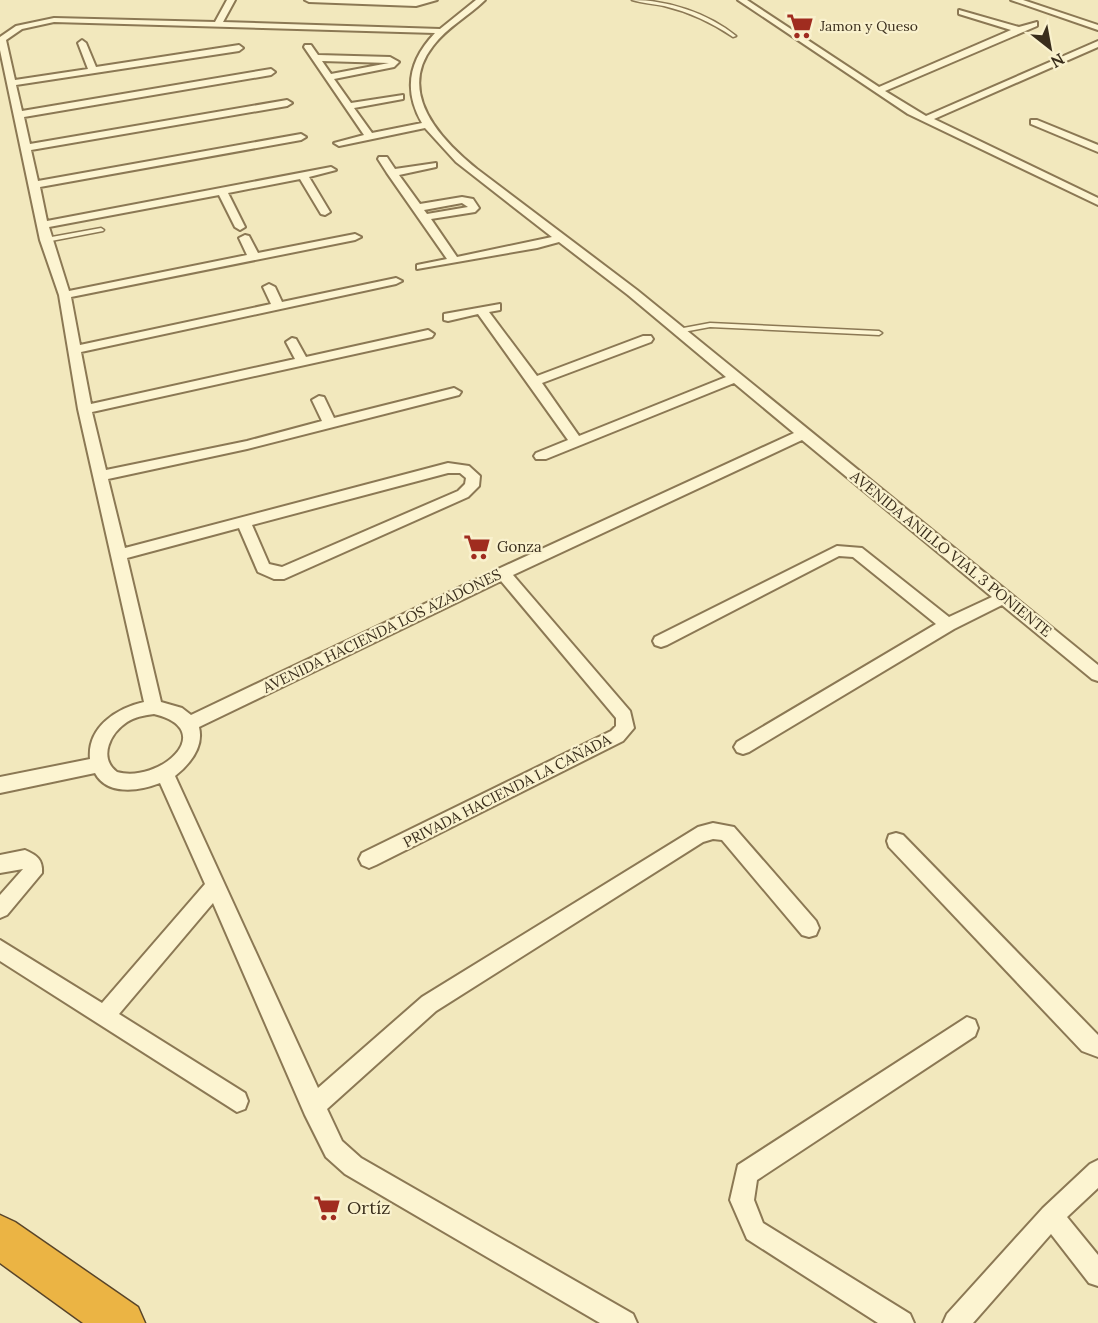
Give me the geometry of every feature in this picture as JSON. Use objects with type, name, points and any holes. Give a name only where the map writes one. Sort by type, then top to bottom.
[{"type":"highway","points":[[0,1237],[122,1323]]},
{"type":"street","points":[[218,25],[231,0]]},
{"type":"street","points":[[309,0],[417,4],[433,0]]},
{"type":"street","name":"AVENIDA ANILLO VIAL 3 PONIENTE","points":[[481,0],[440,31],[420,56],[414,80],[417,105],[443,144],[678,331],[1098,674]]},
{"type":"street","points":[[742,0],[911,112],[1098,202]]},
{"type":"street","points":[[1015,0],[1098,28]]},
{"type":"street","points":[[962,12],[1019,30]]},
{"type":"street","points":[[154,707],[100,476],[73,350],[65,295],[46,240],[2,40],[8,32],[21,26],[54,20],[440,31]]},
{"type":"street","points":[[878,91],[912,74],[1034,24]]},
{"type":"street","points":[[82,43],[93,70]]},
{"type":"street","points":[[927,119],[1098,44]]},
{"type":"street","points":[[308,47],[370,137]]},
{"type":"street","points":[[11,83],[238,48]]},
{"type":"street","points":[[316,58],[395,62],[391,65],[329,77]]},
{"type":"street","points":[[18,115],[271,72]]},
{"type":"street","points":[[173,76],[180,88]]},
{"type":"street","points":[[348,106],[400,97]]},
{"type":"street","points":[[25,148],[287,103]]},
{"type":"street","points":[[187,107],[194,119]]},
{"type":"street","points":[[1034,122],[1098,148]]},
{"type":"street","points":[[339,143],[429,124]]},
{"type":"street","points":[[33,185],[301,137]]},
{"type":"street","points":[[383,159],[453,259]]},
{"type":"street","points":[[392,173],[432,165]]},
{"type":"street","points":[[43,225],[331,170]]},
{"type":"street","points":[[303,176],[325,212]]},
{"type":"street","points":[[222,191],[254,257]]},
{"type":"street","points":[[65,295],[355,237]]},
{"type":"street","points":[[421,267],[453,259],[537,245],[560,238]]},
{"type":"street","points":[[73,350],[396,281]]},
{"type":"street","points":[[269,287],[278,307]]},
{"type":"street","points":[[448,317],[496,307]]},
{"type":"street","points":[[481,310],[576,442]]},
{"type":"street","points":[[86,409],[428,334]]},
{"type":"street","points":[[534,381],[647,339]]},
{"type":"street","points":[[292,342],[303,363]]},
{"type":"street","points":[[541,456],[735,378]]},
{"type":"street","points":[[100,476],[147,468],[454,392]]},
{"type":"street","points":[[319,400],[330,423]]},
{"type":"street","name":"AVENIDA HACIENDA LOS AZADONES","points":[[190,723],[503,573],[804,434]]},
{"type":"street","points":[[119,555],[448,468],[464,469],[473,476],[472,486],[463,494],[284,573],[274,573],[263,568],[244,523]]},
{"type":"street","points":[[661,641],[837,551],[857,552],[948,625]]},
{"type":"street","name":"PRIVADA HACIENDA LA CAÑADA","points":[[369,859],[617,736],[625,728],[624,716],[503,573]]},
{"type":"street","points":[[742,747],[948,625],[1003,598]]},
{"type":"street","points":[[154,707],[169,708],[182,714],[190,723],[193,738],[189,752],[179,765],[165,775],[142,783],[119,782],[106,775],[99,765],[97,755],[99,741],[120,718],[137,710],[154,707]]},
{"type":"street","points":[[0,785],[99,765]]},
{"type":"street","points":[[165,775],[313,1107],[334,1149],[353,1166],[624,1323]]},
{"type":"street","points":[[313,1107],[429,1004],[698,835],[713,831],[727,833],[809,928]]},
{"type":"street","points":[[896,841],[1090,1043],[1098,1046]]},
{"type":"street","points":[[0,864],[25,859],[33,865],[32,873],[0,909]]},
{"type":"street","points":[[104,1016],[216,885]]},
{"type":"street","points":[[0,950],[237,1101]]},
{"type":"street","points":[[901,1323],[755,1230],[742,1200],[746,1173],[967,1028]]},
{"type":"street","points":[[956,1323],[1051,1216],[1098,1172]]},
{"type":"street","points":[[1051,1216],[1098,1274]]},
{"type":"lane","points":[[634,0],[689,10],[716,22],[734,36]]},
{"type":"lane","points":[[46,240],[101,230]]},
{"type":"lane","points":[[678,331],[710,325],[879,333]]},
{"type":"place","name":"Jamon y Queso","points":[[800,26]]},
{"type":"place","name":"Gonza","points":[[477,547]]},
{"type":"place","name":"Ortíz","points":[[327,1208]]}]
